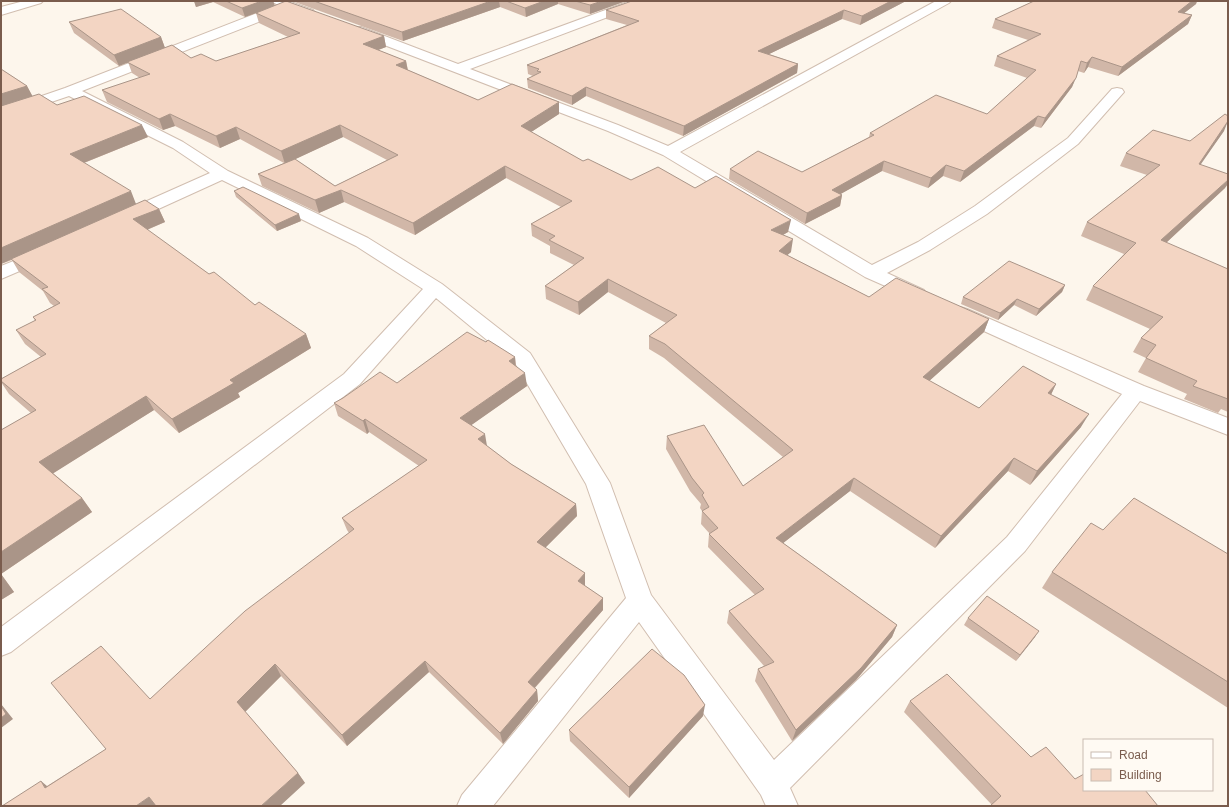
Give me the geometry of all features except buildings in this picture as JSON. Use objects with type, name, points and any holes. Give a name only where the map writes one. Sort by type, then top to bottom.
[{"type":"street","points":[[1,11],[37,1]]},
{"type":"street","points":[[669,152],[945,1]]},
{"type":"street","points":[[460,68],[635,2]]},
{"type":"street","points":[[1,115],[70,91],[282,3],[322,18]]},
{"type":"street","points":[[343,25],[460,68],[613,128],[669,152],[872,273],[1136,391],[1228,427]]},
{"type":"street","points":[[70,91],[178,145],[222,174],[362,242],[435,288],[523,358],[598,483],[640,601],[777,795],[1016,544],[1136,391]]},
{"type":"street","points":[[872,273],[924,246],[981,210],[1072,141],[1117,92]]},
{"type":"street","points":[[108,225],[222,174]]},
{"type":"street","points":[[1,273],[58,247]]},
{"type":"street","points":[[1,643],[352,379],[435,288]]},
{"type":"street","points":[[473,806],[640,601]]}]
